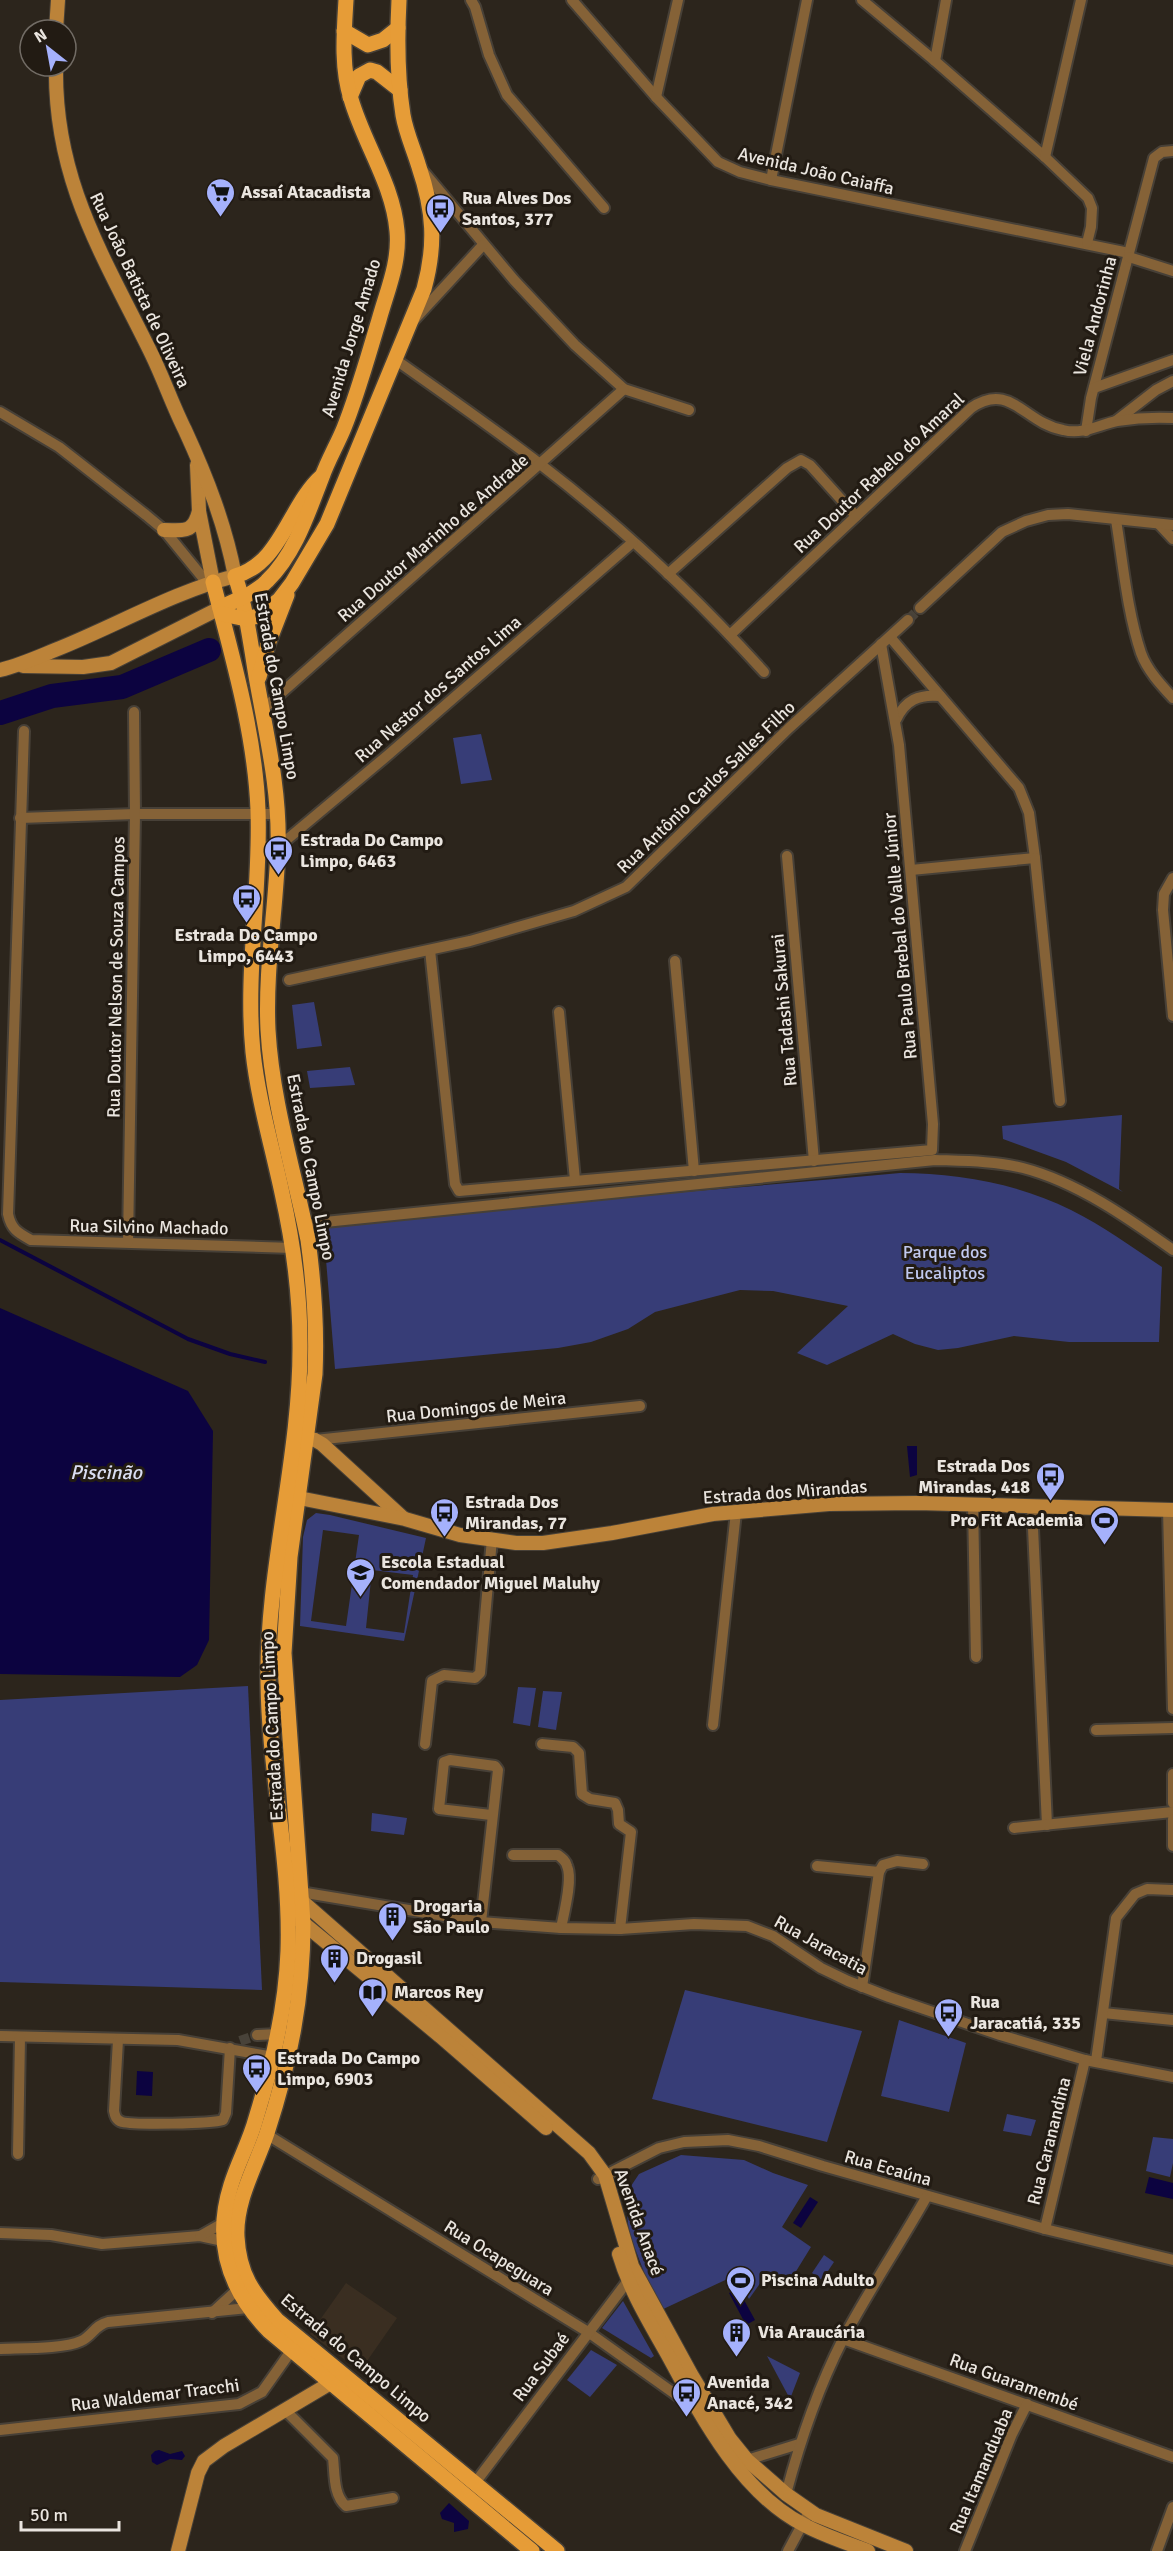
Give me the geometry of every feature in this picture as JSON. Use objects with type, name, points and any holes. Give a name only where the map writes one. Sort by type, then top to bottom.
[{"type":"main road","name":"Avenida Jorge Amado","points":[[322,476],[344,428],[363,374],[397,255],[397,232],[391,198],[350,97],[344,64],[346,0]]},
{"type":"main road","points":[[257,683],[268,644],[292,583],[327,524],[410,325],[432,261],[433,231],[430,204],[408,136],[400,90],[399,0]]},
{"type":"main road","points":[[344,31],[368,45],[383,40],[398,28]]},
{"type":"main road","points":[[350,97],[359,76],[370,70],[377,72],[400,90]]},
{"type":"main road","points":[[235,576],[256,568],[268,554],[302,497],[322,476]]},
{"type":"main road","points":[[221,611],[267,582],[287,555],[310,510],[322,476]]},
{"type":"main road","name":"Estrada do Campo Limpo","points":[[235,576],[242,596],[272,761],[278,814],[268,1029],[271,1072],[312,1266],[316,1363],[268,1646],[270,1730],[296,1893],[303,1923],[303,1964],[298,2013],[287,2065],[266,2134],[240,2204],[237,2236],[246,2280],[257,2297],[278,2320],[337,2379],[532,2551]]},
{"type":"main road","name":"Estrada do Campo Limpo","points":[[211,583],[221,611],[247,722],[256,776],[258,846],[251,1017],[253,1053],[293,1248],[300,1346],[299,1398],[305,1438]]},
{"type":"main road","points":[[221,611],[246,619],[270,609],[292,583]]},
{"type":"main road","name":"Estrada do Campo Limpo","points":[[296,1893],[289,1911],[287,1965],[274,2057],[253,2130],[229,2189],[223,2223],[223,2241],[237,2290],[248,2308],[291,2350],[337,2379],[475,2482],[557,2551]]},
{"type":"street","points":[[57,18],[58,0]]},
{"type":"street","points":[[471,0],[476,7],[489,55],[507,95],[603,208]]},
{"type":"street","name":"Avenida João Caiaffa","points":[[573,0],[656,97],[718,162],[740,172],[771,180],[1070,242],[1087,243]]},
{"type":"street","points":[[656,97],[678,0]]},
{"type":"street","points":[[771,180],[807,0]]},
{"type":"street","points":[[862,0],[1045,157],[1091,202],[1091,226],[1087,243]]},
{"type":"street","points":[[935,61],[946,0]]},
{"type":"street","points":[[1045,157],[1081,0]]},
{"type":"street","name":"Rua João Batista de Oliveira","points":[[57,78],[60,129],[72,184],[111,277],[153,356],[196,454],[224,528],[235,576]]},
{"type":"street","points":[[1173,151],[1162,152],[1154,158],[1129,255],[1173,271]]},
{"type":"street","points":[[419,167],[483,245],[575,345],[624,389],[689,410]]},
{"type":"street","name":"Viela Andorinha","points":[[1086,431],[1094,388],[1129,255],[1087,243]]},
{"type":"street","points":[[410,325],[483,245]]},
{"type":"street","points":[[396,360],[541,465],[633,542],[730,634],[764,672]]},
{"type":"street","points":[[1094,388],[1173,360]]},
{"type":"street","points":[[1116,421],[1156,390],[1173,381]]},
{"type":"street","name":"Rua Doutor Marinho de Andrade","points":[[262,710],[624,389]]},
{"type":"street","name":"Rua Doutor Rabelo do Amaral","points":[[730,634],[971,408],[986,399],[999,397],[1048,426],[1062,430],[1086,431],[1116,421],[1153,417],[1173,418]]},
{"type":"street","points":[[0,412],[59,447],[164,530],[211,583]]},
{"type":"street","name":"Rua João Batista de Oliveira","points":[[196,454],[199,511],[211,583]]},
{"type":"street","points":[[668,574],[792,464],[801,460],[810,465],[856,516]]},
{"type":"street","points":[[164,530],[186,530],[193,526],[199,511]]},
{"type":"street","points":[[920,608],[1002,531],[1026,521],[1048,515],[1068,514],[1173,525]]},
{"type":"street","points":[[1116,520],[1131,608],[1142,653],[1150,669],[1173,698]]},
{"type":"street","points":[[1159,524],[1173,539]]},
{"type":"street","name":"Rua Nestor dos Santos Lima","points":[[278,847],[388,755],[633,542]]},
{"type":"street","points":[[0,670],[17,666],[79,641],[163,601],[235,576]]},
{"type":"street","points":[[17,666],[83,667],[111,663],[221,611]]},
{"type":"street","name":"Rua Antônio Carlos Salles Filho","points":[[289,980],[430,950],[574,911],[626,887],[789,728],[908,620]]},
{"type":"street","points":[[79,641],[74,644],[70,652],[83,667]]},
{"type":"street","points":[[886,641],[940,696],[1019,788],[1029,813],[1060,1101]]},
{"type":"street","name":"Rua Paulo Brebal do Valle Júnior","points":[[814,1161],[933,1149],[911,870],[886,641]]},
{"type":"street","points":[[896,720],[900,711],[912,700],[929,695],[940,696]]},
{"type":"street","name":"Rua Doutor Nelson de Souza Campos","points":[[128,1242],[135,814],[134,712]]},
{"type":"street","points":[[24,731],[20,818],[135,814],[278,814]]},
{"type":"street","name":"Rua Silvino Machado","points":[[20,818],[8,1214],[10,1224],[31,1240],[293,1248]]},
{"type":"street","points":[[258,846],[278,847]]},
{"type":"street","name":"Rua Tadashi Sakurai","points":[[787,856],[814,1161]]},
{"type":"street","points":[[911,870],[1035,858]]},
{"type":"street","points":[[1173,878],[1164,894],[1164,935],[1173,1016]]},
{"type":"street","points":[[1164,935],[1173,944]]},
{"type":"street","points":[[430,950],[457,1190],[463,1192],[575,1180],[814,1161]]},
{"type":"street","points":[[675,961],[694,1171]]},
{"type":"street","points":[[559,1012],[575,1180]]},
{"type":"street","points":[[315,1223],[892,1163],[980,1161],[1023,1168],[1057,1181],[1099,1201],[1173,1250]]},
{"type":"street","name":"Rua Domingos de Meira","points":[[305,1438],[640,1406]]},
{"type":"street","name":"Estrada dos Mirandas","points":[[305,1438],[405,1519]]},
{"type":"street","name":"Estrada dos Mirandas","points":[[292,1497],[405,1519],[439,1530],[492,1539],[543,1543],[612,1533],[683,1518],[829,1504],[1171,1510]]},
{"type":"street","points":[[973,1505],[976,1657]]},
{"type":"street","points":[[1032,1507],[1047,1825]]},
{"type":"street","points":[[1171,1510],[1173,1709]]},
{"type":"street","points":[[713,1725],[736,1512]]},
{"type":"street","points":[[425,1744],[432,1681],[444,1675],[475,1678],[480,1673],[492,1539]]},
{"type":"street","points":[[1096,1730],[1173,1728]]},
{"type":"street","points":[[542,1744],[573,1747],[577,1750],[582,1794],[585,1798],[615,1803],[620,1826],[631,1832],[620,1929]]},
{"type":"street","points":[[481,1922],[497,1768],[450,1760],[444,1762],[440,1809],[491,1815]]},
{"type":"street","points":[[1173,1774],[1173,1803]]},
{"type":"street","points":[[1014,1828],[1173,1812]]},
{"type":"street","points":[[1173,1819],[1173,1846]]},
{"type":"street","points":[[513,1855],[558,1855],[565,1861],[568,1868],[568,1887],[561,1928]]},
{"type":"street","points":[[862,1987],[879,1872],[883,1865],[889,1862],[923,1864]]},
{"type":"street","points":[[817,1866],[879,1872]]},
{"type":"street","name":"Rua Caranandina","points":[[1045,2229],[1103,2013],[1116,1918],[1135,1894],[1147,1889],[1173,1890]]},
{"type":"street","name":"Rua Jaracatia","points":[[296,1893],[481,1922],[561,1928],[620,1929],[694,1924],[747,1926],[773,1936],[821,1968],[862,1987],[1000,2035],[1091,2060],[1173,2077]]},
{"type":"street","name":"Avenida Anacé","points":[[296,1893],[567,2140]]},
{"type":"street","name":"Avenida Anacé","points":[[289,1911],[567,2140],[590,2153],[619,2227],[631,2275],[734,2463],[779,2508],[803,2524],[868,2551]]},
{"type":"street","points":[[1103,2013],[1173,2020]]},
{"type":"street","points":[[257,2034],[279,2034]]},
{"type":"street","points":[[0,2036],[178,2040],[274,2057]]},
{"type":"street","points":[[18,2154],[20,2037]]},
{"type":"street","points":[[118,2040],[114,2111],[118,2120],[169,2123],[220,2121],[225,2117],[230,2048]]},
{"type":"street","points":[[230,2048],[240,2041]]},
{"type":"street","name":"Rua Ocapeguara","points":[[266,2134],[588,2332],[704,2408]]},
{"type":"street","name":"Rua Ecaúna","points":[[601,2177],[659,2148],[684,2142],[728,2140],[759,2146],[1045,2229],[1173,2260]]},
{"type":"street","points":[[786,2494],[799,2444],[843,2338],[927,2196]]},
{"type":"street","points":[[200,2236],[223,2223]]},
{"type":"street","points":[[0,2233],[51,2235],[102,2244],[200,2236],[223,2241]]},
{"type":"street","name":"Rua Subaé","points":[[475,2482],[631,2275]]},
{"type":"street","points":[[211,2313],[237,2290]]},
{"type":"street","points":[[0,2349],[81,2341],[100,2324],[108,2322],[248,2308]]},
{"type":"street","name":"Rua Guaramembé","points":[[843,2338],[1173,2457]]},
{"type":"street","name":"Rua Waldemar Tracchi","points":[[0,2430],[238,2404],[262,2392],[291,2350]]},
{"type":"street","points":[[178,2551],[198,2473],[204,2461],[224,2446],[337,2379]]},
{"type":"street","name":"Rua Itamanduaba","points":[[965,2551],[1012,2434],[1027,2404]]},
{"type":"street","name":"Avenida Anacé","points":[[704,2408],[747,2460],[786,2494],[810,2511],[906,2551]]},
{"type":"street","points":[[285,2410],[333,2458],[334,2482],[346,2506],[393,2498]]},
{"type":"street","points":[[747,2460],[799,2444]]},
{"type":"street","points":[[1157,2551],[1173,2508]]},
{"type":"street","points":[[788,2551],[810,2511]]},
{"type":"shaded area","points":[[346,2283],[397,2318],[360,2371],[310,2334]]},
{"type":"green space","points":[[481,734],[492,780],[461,784],[453,738]]},
{"type":"green space","points":[[314,1002],[322,1046],[297,1049],[292,1005]]},
{"type":"green space","points":[[350,1067],[355,1085],[310,1088],[307,1071]]},
{"type":"green space","points":[[1122,1115],[1119,1189],[1123,1192],[1066,1162],[1003,1139],[1002,1126]]},
{"type":"green space","name":"Parque dos Eucaliptos","points":[[900,1173],[966,1178],[1030,1193],[1071,1210],[1117,1237],[1162,1267],[1159,1342],[1069,1342],[1014,1336],[938,1350],[915,1344],[893,1334],[827,1365],[797,1353],[848,1306],[773,1291],[740,1290],[655,1312],[628,1329],[591,1342],[558,1348],[335,1369],[323,1223]]},
{"type":"green space","name":"Escola Estadual Comendador Miguel Maluhy","points":[[316,1513],[330,1515],[426,1538],[404,1641],[300,1626],[303,1537],[307,1520]],"holes":[[[323,1530],[359,1535],[346,1626],[311,1621]],[[372,1570],[413,1575],[404,1633],[366,1628]]]},
{"type":"green space","points":[[248,1686],[262,1990],[0,1982],[0,1700]]},
{"type":"green space","points":[[518,1687],[536,1688],[530,1726],[513,1723]]},
{"type":"green space","points":[[543,1691],[562,1692],[556,1730],[538,1727]]},
{"type":"green space","points":[[372,1813],[407,1818],[404,1835],[371,1831]]},
{"type":"green space","points":[[685,1990],[862,2031],[827,2142],[652,2099]]},
{"type":"green space","points":[[899,2020],[966,2043],[949,2112],[881,2096]]},
{"type":"green space","points":[[1007,2114],[1036,2120],[1031,2136],[1003,2131]]},
{"type":"green space","points":[[1153,2137],[1173,2139],[1173,2163],[1170,2177],[1146,2171]]},
{"type":"green space","points":[[681,2155],[744,2160],[808,2185],[782,2227],[811,2247],[790,2281],[780,2275],[776,2280],[766,2275],[749,2299],[736,2275],[659,2311],[629,2233],[625,2195],[639,2174]]},
{"type":"green space","points":[[824,2255],[834,2262],[822,2280],[812,2273]]},
{"type":"green space","points":[[623,2301],[654,2356],[651,2358],[602,2328]]},
{"type":"green space","points":[[591,2350],[617,2365],[590,2397],[567,2380]]},
{"type":"green space","points":[[767,2356],[800,2373],[790,2399]]},
{"type":"water","name":"Piscinão","points":[[0,1308],[188,1391],[213,1431],[209,1640],[197,1665],[180,1677],[0,1674]]},
{"type":"water","points":[[907,1446],[917,1446],[917,1475],[910,1477]]},
{"type":"water","points":[[137,2071],[153,2072],[152,2096],[136,2095]]},
{"type":"water","points":[[1149,2177],[1173,2183],[1173,2199],[1145,2193]]},
{"type":"water","points":[[810,2197],[818,2202],[801,2228],[793,2223]]},
{"type":"water","name":"Piscina Adulto","points":[[738,2289],[755,2320],[746,2325],[729,2293]]},
{"type":"water","points":[[159,2450],[170,2454],[182,2451],[185,2456],[182,2460],[170,2459],[157,2465],[152,2462],[151,2455]]},
{"type":"water","points":[[449,2503],[469,2521],[468,2529],[454,2532],[454,2523],[442,2519],[440,2513]]},
{"type":"waterway","points":[[0,713],[52,696],[122,687],[209,650]]},
{"type":"waterway","points":[[0,1240],[188,1339],[230,1354],[265,1362]]},
{"type":"tunnel","points":[[908,620],[920,608]]},
{"type":"tunnel","points":[[240,2041],[257,2035]]},
{"type":"place","name":"Assaí Atacadista","points":[[220,218]]},
{"type":"place","name":"Rua Alves Dos Santos, 377","points":[[441,234]]},
{"type":"place","name":"Estrada Do Campo Limpo, 6463","points":[[279,876]]},
{"type":"place","name":"Estrada Do Campo Limpo, 6443","points":[[246,924]]},
{"type":"place","name":"Estrada Dos Mirandas, 418","points":[[1051,1502]]},
{"type":"place","name":"Estrada Dos Mirandas, 77","points":[[444,1538]]},
{"type":"place","name":"Pro Fit Academia","points":[[1104,1546]]},
{"type":"place","name":"Escola Estadual Comendador Miguel Maluhy","points":[[360,1598]]},
{"type":"place","name":"Drogaria São Paulo","points":[[392,1942]]},
{"type":"place","name":"Drogasil","points":[[335,1984]]},
{"type":"place","name":"Marcos Rey","points":[[373,2018]]},
{"type":"place","name":"Rua Jaracatiá, 335","points":[[949,2038]]},
{"type":"place","name":"Estrada Do Campo Limpo, 6903","points":[[256,2094]]},
{"type":"place","name":"Piscina Adulto","points":[[740,2306]]},
{"type":"place","name":"Via Araucária","points":[[737,2358]]},
{"type":"place","name":"Avenida Anacé, 342","points":[[686,2418]]}]
